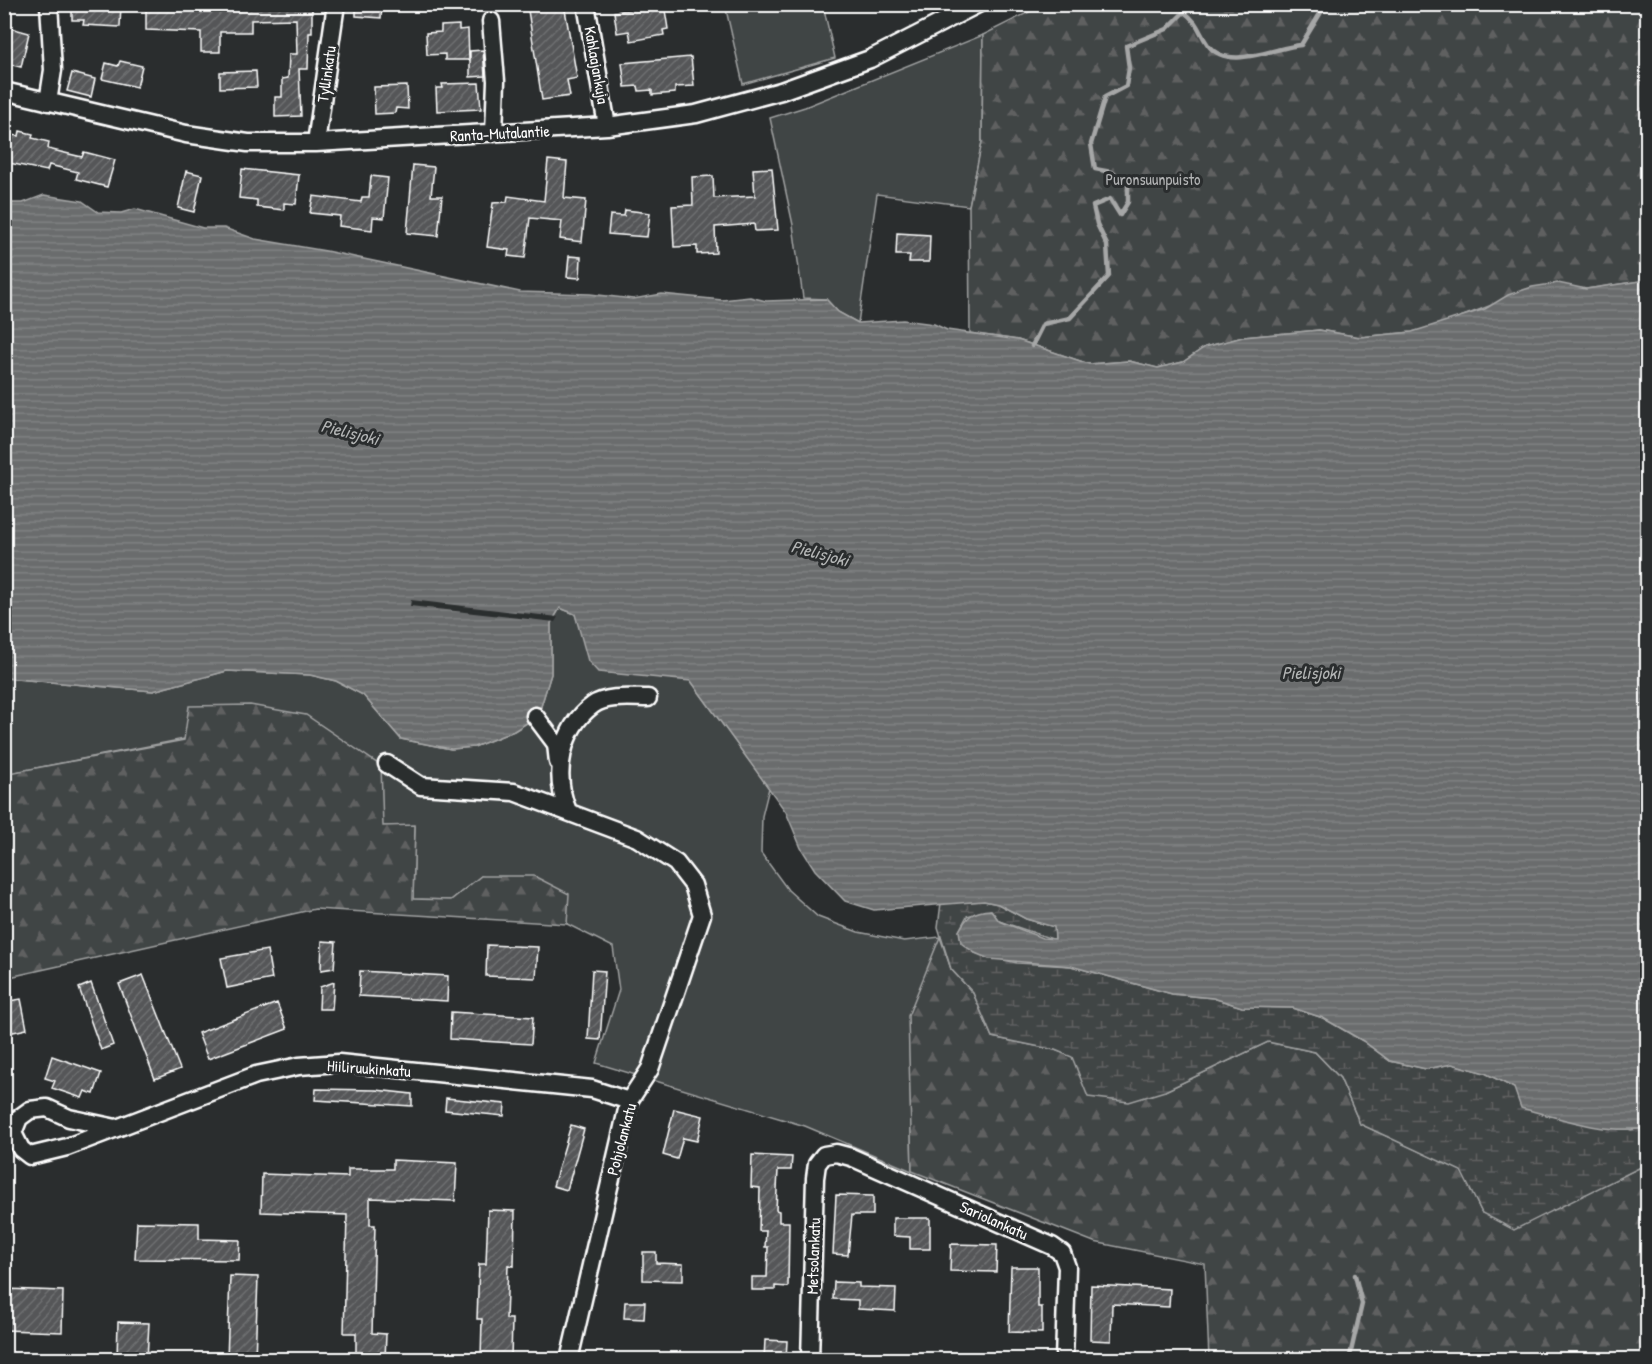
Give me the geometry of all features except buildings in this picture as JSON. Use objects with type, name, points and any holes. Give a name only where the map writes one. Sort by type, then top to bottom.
[{"type":"street","points":[[48,102],[53,70],[49,4]]},
{"type":"street","name":"Tyllinkatu","points":[[316,143],[336,4]]},
{"type":"street","name":"Kahlaajankuja","points":[[586,4],[607,126]]},
{"type":"street","name":"Ranta-Mutalantie","points":[[4,91],[186,135],[248,143],[316,143],[607,126],[696,114],[781,91],[870,59],[978,4]]},
{"type":"street","points":[[491,21],[496,81],[494,133]]},
{"type":"street","points":[[559,766],[577,721],[594,704],[620,698],[648,698]]},
{"type":"street","points":[[535,716],[556,744],[560,792],[568,811]]},
{"type":"street","points":[[387,764],[421,786],[514,792],[568,811]]},
{"type":"street","name":"Pohjolankatu","points":[[568,811],[637,837],[676,863],[693,885],[702,915],[650,1069],[629,1101],[569,1359]]},
{"type":"street","name":"Hiiliruukinkatu","points":[[116,1128],[69,1118],[47,1108],[30,1110],[19,1118],[13,1133],[21,1149],[30,1156],[67,1147],[256,1075],[299,1066],[339,1062],[592,1089],[629,1101]]},
{"type":"street","name":"Sariolankatu","points":[[824,1155],[836,1153],[851,1157],[1052,1245],[1062,1253],[1067,1267],[1064,1359]]},
{"type":"street","name":"Metsolankatu","points":[[810,1359],[815,1178],[818,1164],[824,1155]]},
{"type":"green space","points":[[725,5],[823,5],[835,58],[743,84]]},
{"type":"green space","name":"Puronsuunpuisto","points":[[1043,5],[1647,5],[1647,280],[1586,289],[1572,287],[1497,303],[1437,326],[1412,332],[1360,337],[1319,330],[1243,337],[1205,347],[1183,362],[1157,368],[1129,361],[1089,364],[1018,340],[970,333],[969,206],[982,142],[983,35]]},
{"type":"green space","points":[[983,35],[982,142],[969,206],[877,194],[858,323],[838,312],[826,299],[803,298],[793,225],[770,118],[805,107]]},
{"type":"green space","points":[[560,608],[575,614],[579,626],[691,681],[769,788],[762,816],[761,853],[788,890],[818,917],[858,932],[904,941],[940,937],[940,946],[909,1034],[912,1171],[805,1126],[596,1063],[619,990],[613,947],[567,924],[568,894],[481,876],[451,900],[413,899],[415,826],[382,826],[381,766],[184,739],[5,774],[4,678],[153,691],[227,671],[310,675],[336,681],[363,695],[401,739],[451,749],[474,747],[514,731],[538,716],[551,674],[551,623]]},
{"type":"green space","points":[[250,705],[306,715],[381,766],[383,826],[415,825],[413,899],[451,900],[481,876],[534,876],[569,894],[567,924],[315,909],[5,978],[4,774],[184,740],[189,706]]},
{"type":"green space","points":[[984,901],[998,904],[1026,919],[1055,927],[1055,940],[999,921],[991,910],[967,916],[959,931],[975,953],[1017,963],[1071,966],[1172,994],[1213,998],[1242,1007],[1293,1008],[1323,1018],[1363,1041],[1390,1061],[1426,1069],[1452,1064],[1485,1073],[1514,1088],[1631,1130],[1647,1128],[1647,1164],[1514,1230],[1482,1213],[1461,1171],[1360,1124],[1340,1078],[1315,1052],[1268,1042],[1165,1091],[1129,1102],[1088,1097],[1072,1057],[1055,1050],[992,1037],[973,993],[951,969],[938,927],[941,903]]},
{"type":"green space","points":[[940,937],[951,969],[973,993],[992,1037],[1055,1050],[1165,1091],[1268,1042],[1315,1052],[1340,1078],[1360,1124],[1462,1171],[1482,1213],[1558,1207],[1647,1164],[1647,1359],[1209,1359],[1205,1264],[1094,1242],[912,1171],[908,1016]]},
{"type":"water","name":"Pielisjoki","points":[[44,195],[82,201],[98,212],[121,213],[135,209],[203,228],[224,228],[255,239],[326,251],[520,292],[590,294],[633,299],[662,294],[722,300],[750,297],[766,301],[826,299],[838,312],[858,323],[903,320],[934,324],[947,330],[1018,340],[1089,364],[1129,361],[1158,368],[1183,362],[1205,347],[1243,337],[1319,330],[1360,337],[1412,332],[1485,309],[1508,295],[1532,287],[1558,283],[1586,289],[1647,280],[1647,1128],[1599,1127],[1521,1108],[1514,1088],[1485,1073],[1452,1064],[1426,1069],[1390,1061],[1363,1041],[1323,1018],[1293,1008],[1242,1007],[1213,998],[1172,994],[1071,966],[989,959],[961,943],[959,931],[962,926],[971,915],[980,912],[991,910],[999,921],[1042,938],[1055,939],[1054,927],[1026,919],[998,904],[984,901],[874,910],[845,901],[815,870],[801,848],[786,812],[691,681],[598,672],[588,661],[575,614],[560,608],[551,623],[551,674],[538,716],[514,731],[474,747],[451,749],[401,739],[363,695],[336,681],[310,675],[227,671],[153,691],[5,678],[4,203],[23,203]]},
{"type":"pier","points":[[411,600],[558,617],[555,622],[410,606]]},
{"type":"waterway","points":[[1032,346],[1043,324],[1070,318],[1109,276],[1107,245],[1097,224],[1093,206],[1110,199],[1120,215],[1128,202],[1128,183],[1111,172],[1095,169],[1091,144],[1105,97],[1126,86],[1129,68],[1126,46],[1167,29],[1184,12],[1193,20],[1208,45],[1217,53],[1227,57],[1252,56],[1301,45],[1326,4]]},
{"type":"waterway","points":[[1349,1360],[1362,1304],[1355,1275]]}]
